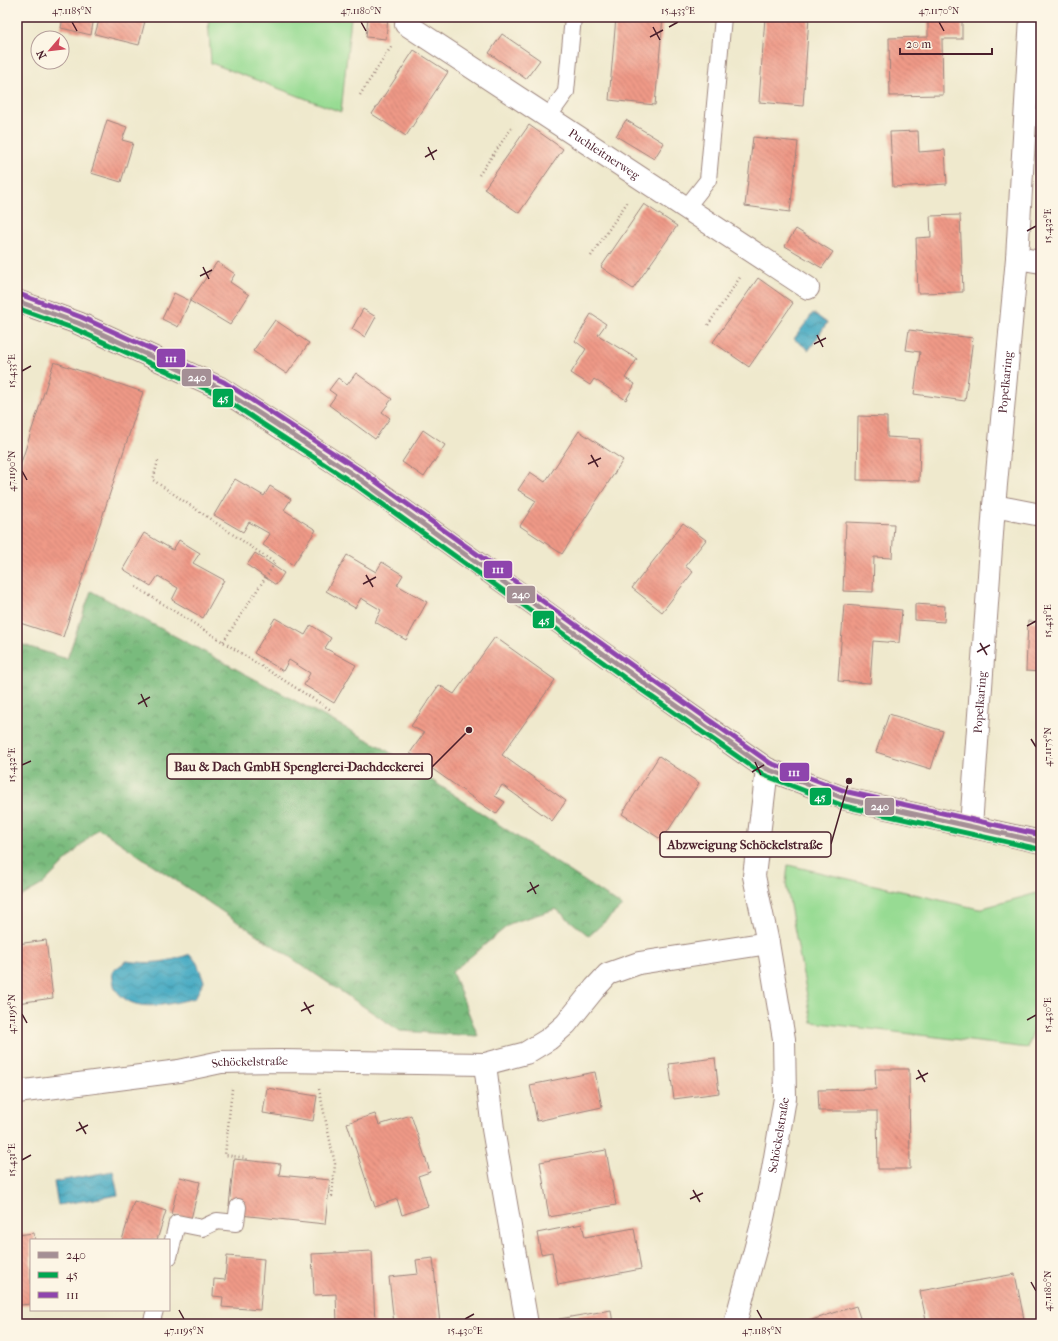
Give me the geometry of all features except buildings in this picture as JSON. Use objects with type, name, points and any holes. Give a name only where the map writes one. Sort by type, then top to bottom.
[{"type":"street","name":"Popelkaring","points":[[970,826],[994,506],[1017,258],[1031,17]]},
{"type":"street","name":"Puchleitnerweg","points":[[406,21],[528,104],[808,288]]},
{"type":"street","points":[[1017,258],[1041,262]]},
{"type":"street","points":[[17,301],[78,323],[220,388],[360,479],[640,680],[767,769],[846,799],[1041,842]]},
{"type":"street","points":[[994,506],[1041,515]]},
{"type":"street","name":"Schöckelstraße","points":[[735,1324],[761,1228],[785,1098],[784,1039],[768,943],[754,876],[767,769]]},
{"type":"street","name":"Schöckelstraße","points":[[17,1092],[179,1071],[221,1062],[485,1064],[526,1053],[548,1039],[566,1024],[608,974],[640,963],[768,943]]},
{"type":"street","points":[[485,1064],[493,1129],[527,1324]]},
{"type":"lane","points":[[548,117],[566,92],[573,17]]},
{"type":"lane","points":[[686,208],[708,180],[723,17]]},
{"type":"lane","points":[[170,1253],[177,1223],[202,1228],[217,1221],[236,1222],[238,1207]]},
{"type":"lane","points":[[151,1324],[155,1311]]},
{"type":"path","points":[[360,95],[406,21]]},
{"type":"path","points":[[479,176],[528,104]]},
{"type":"path","points":[[591,256],[642,179]]},
{"type":"path","points":[[708,325],[756,254]]},
{"type":"path","points":[[158,461],[153,480],[275,562],[223,642]]},
{"type":"path","points":[[136,587],[331,710]]},
{"type":"path","points":[[234,1062],[225,1155],[246,1158],[246,1160]]},
{"type":"path","points":[[312,1062],[327,1123],[335,1164],[332,1196],[328,1195]]},
{"type":"green space","points":[[208,17],[351,17],[341,112],[211,63]]},
{"type":"green space","points":[[91,591],[383,748],[622,906],[589,936],[556,909],[511,923],[452,972],[478,1036],[400,1031],[98,828],[43,884],[17,899],[17,643],[67,659]]},
{"type":"green space","points":[[788,865],[979,909],[1041,892],[1041,1003],[1028,1048],[812,1022],[786,884]]},
{"type":"water","points":[[813,313],[827,323],[809,350],[794,339]]},
{"type":"water","points":[[190,954],[197,963],[204,981],[195,998],[163,1005],[141,1005],[122,997],[115,988],[112,972],[126,961],[158,962]]},
{"type":"water","points":[[113,1171],[118,1195],[58,1205],[54,1182]]},
{"type":"transit line","name":"111","points":[[19,294],[81,317],[224,382],[364,473],[770,763],[848,792],[1041,835]]},
{"type":"transit line","name":"240","points":[[17,301],[78,323],[220,388],[360,479],[640,680],[767,769],[846,799],[1041,842]]},
{"type":"transit line","name":"45","points":[[17,308],[75,329],[217,394],[356,485],[636,686],[764,775],[844,806],[1039,849]]},
{"type":"place","name":"Bau & Dach GmbH Spenglerei-Dachdeckerei","points":[[469,730]]},
{"type":"place","name":"Abzweigung Schöckelstraße","points":[[849,781]]}]
